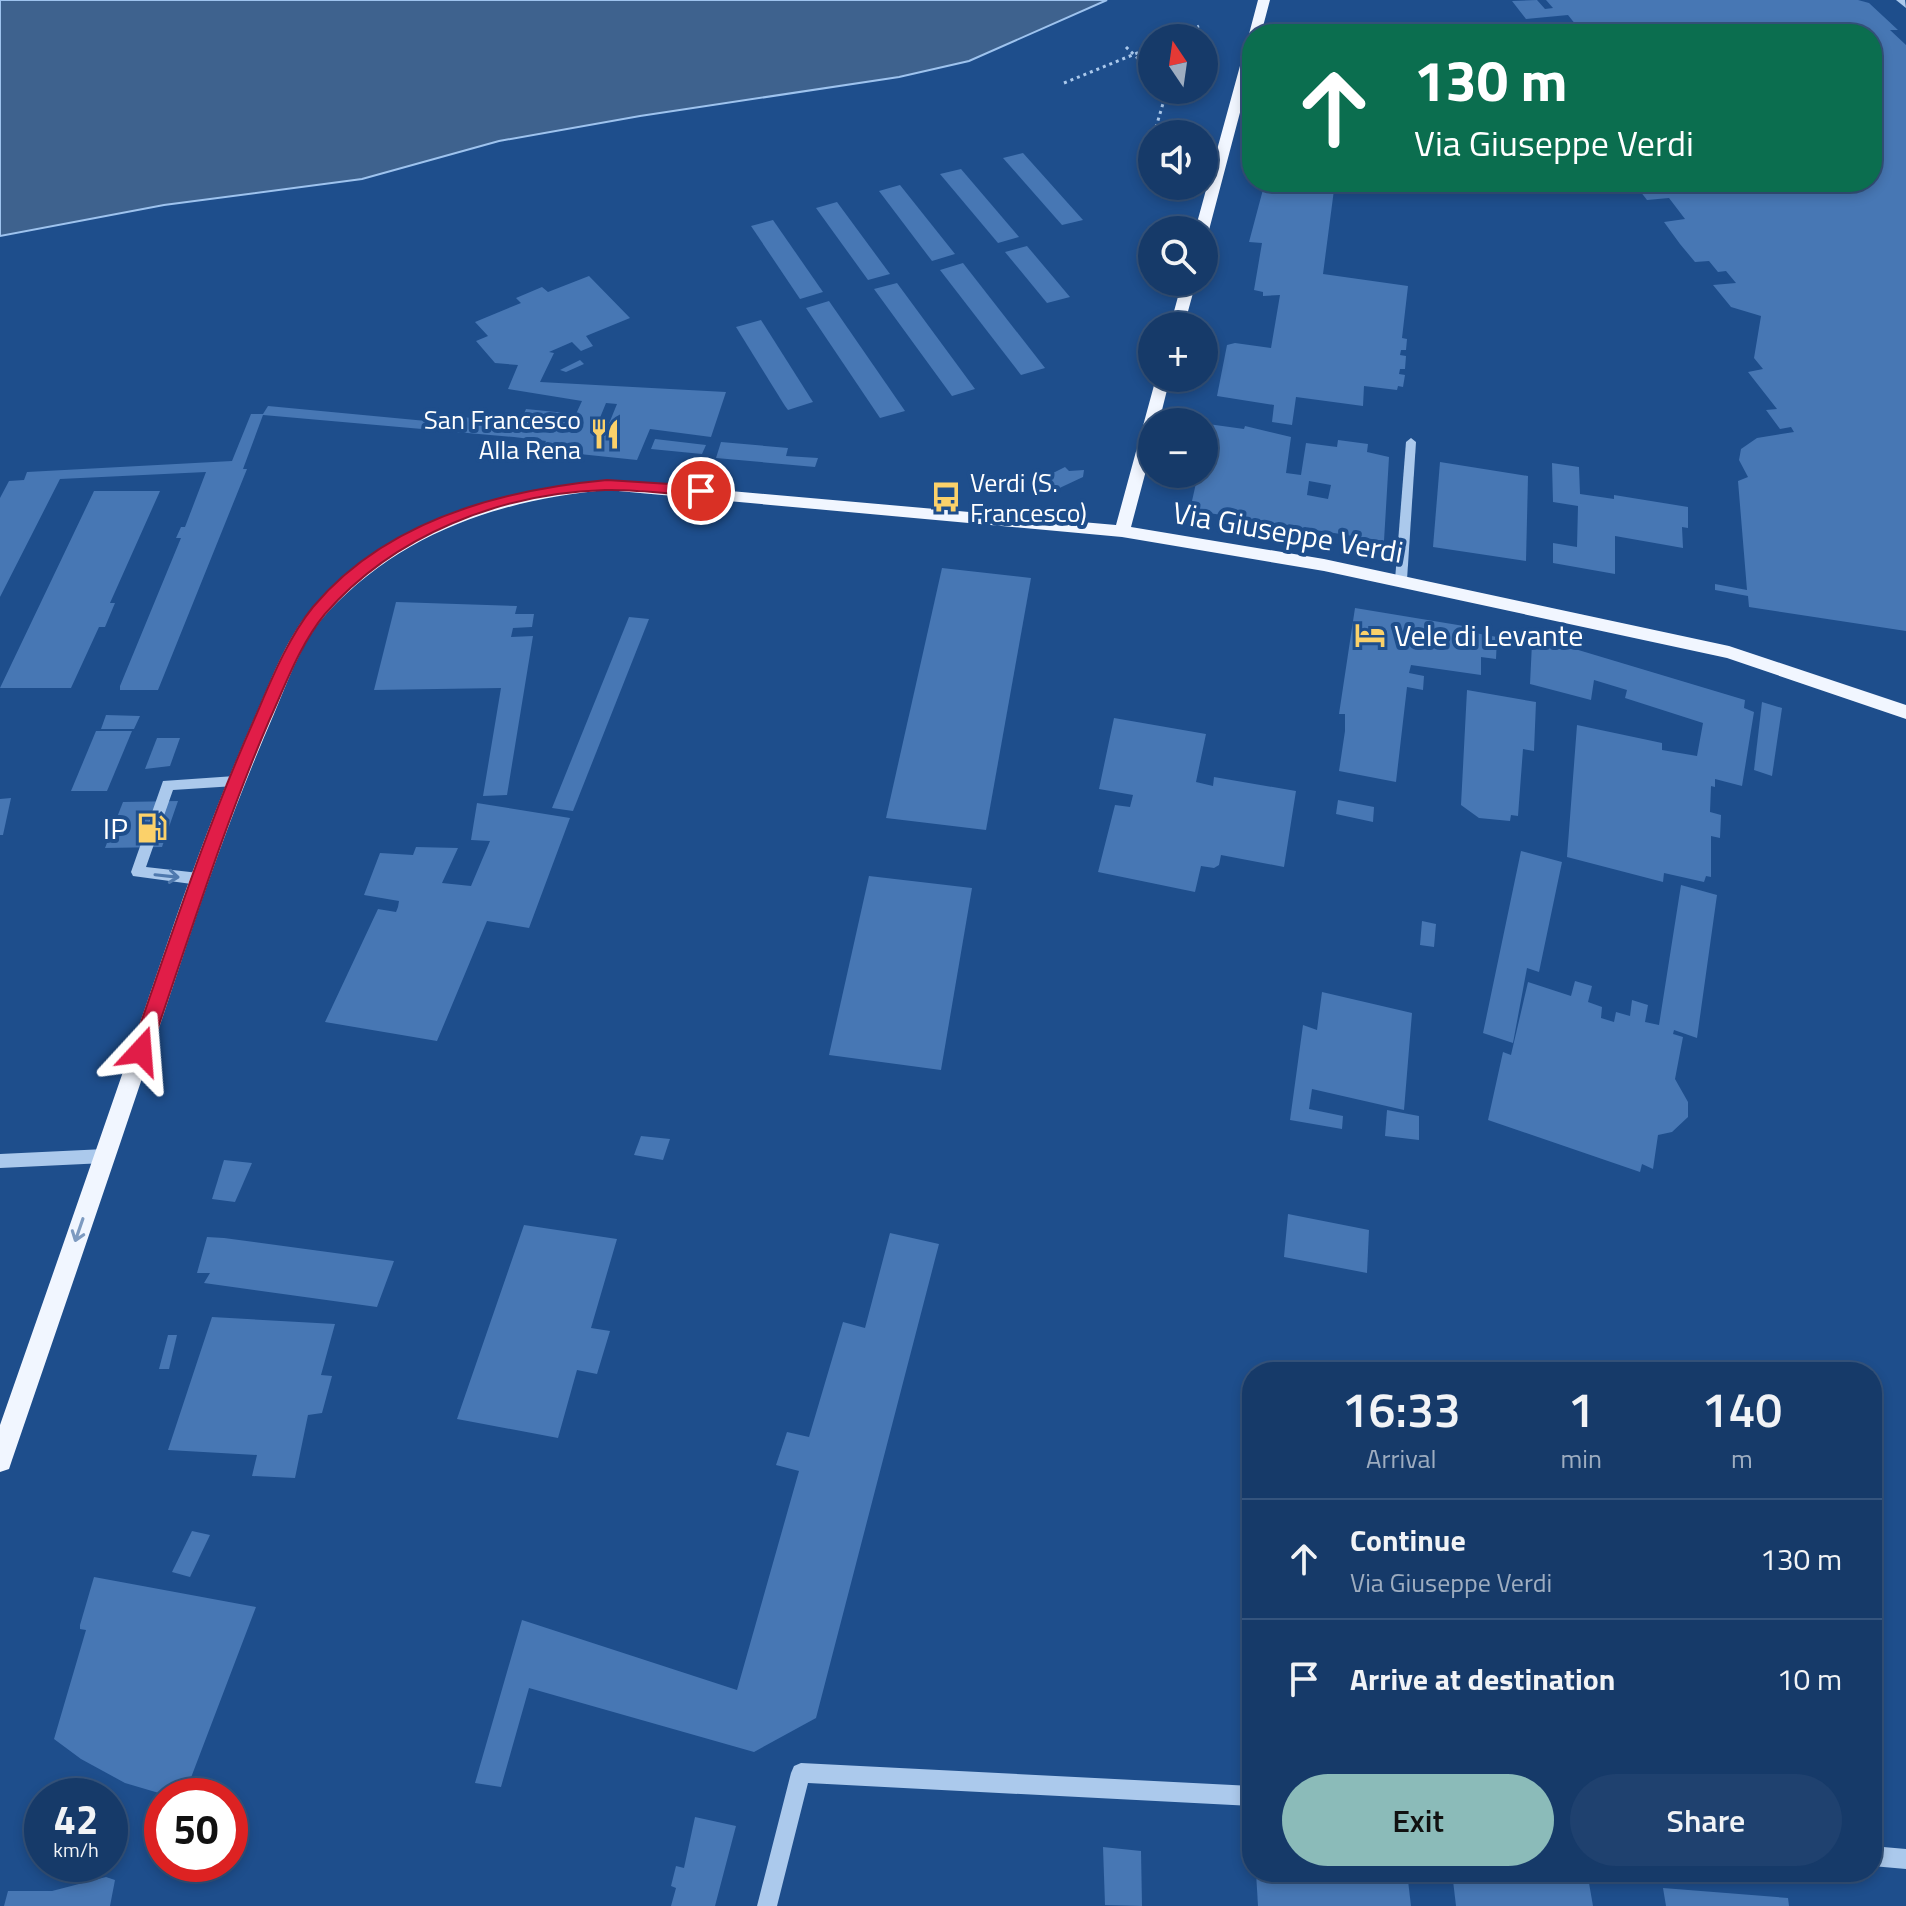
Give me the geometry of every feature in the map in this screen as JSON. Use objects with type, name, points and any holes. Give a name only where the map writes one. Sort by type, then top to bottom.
[{"type":"main road","points":[[1258,24],[1264,0]]},
{"type":"main road","points":[[1206,216],[1242,81]]},
{"type":"main road","points":[[1122,531],[1159,392]]},
{"type":"main road","name":"Via Giuseppe Verdi","points":[[0,1460],[199,879],[235,781],[283,672],[317,613],[365,567],[423,530],[492,503],[568,487],[644,486],[1122,531],[1401,580],[1729,652],[1906,712]]},
{"type":"street","points":[[1900,0],[1906,6]]},
{"type":"street","points":[[1401,580],[1411,442]]},
{"type":"street","points":[[199,879],[138,872],[168,785],[235,781]]},
{"type":"street","points":[[0,1161],[105,1156]]},
{"type":"street","points":[[767,1906],[801,1773],[1242,1795]]},
{"type":"street","points":[[1882,1857],[1906,1859]]},
{"type":"path","points":[[1126,47],[1138,58]]},
{"type":"path","points":[[1064,83],[1138,54]]},
{"type":"water","points":[[0,0],[1107,0],[969,61],[899,77],[640,116],[499,141],[362,179],[164,205],[0,236]]},
{"type":"building","points":[[1537,0],[1545,9],[1553,8],[1546,0],[1858,0],[1869,3],[1898,30],[1890,30],[1906,45],[1906,631],[1749,607],[1748,596],[1715,590],[1715,584],[1747,590],[1738,481],[1748,477],[1739,460],[1741,449],[1757,438],[1794,432],[1791,427],[1780,429],[1766,410],[1777,409],[1748,372],[1763,369],[1754,358],[1761,316],[1731,307],[1713,285],[1736,283],[1726,271],[1718,272],[1709,261],[1695,262],[1680,244],[1664,222],[1685,219],[1669,198],[1647,200],[1641,192],[1882,192],[1882,24],[1575,24],[1568,15],[1526,19],[1512,1]]},
{"type":"building","points":[[1023,153],[1083,220],[1062,225],[1003,158]]},
{"type":"building","points":[[961,169],[1019,237],[998,243],[940,174]]},
{"type":"building","points":[[900,185],[955,254],[932,261],[879,191]]},
{"type":"building","points":[[1262,192],[1334,192],[1323,274],[1408,286],[1402,338],[1407,339],[1406,350],[1401,350],[1400,355],[1406,356],[1405,369],[1400,369],[1399,374],[1405,375],[1403,387],[1398,386],[1397,390],[1364,386],[1363,406],[1296,397],[1292,425],[1272,422],[1274,405],[1217,396],[1227,345],[1235,343],[1271,348],[1280,295],[1263,296],[1263,292],[1254,290],[1262,243],[1249,242]]},
{"type":"building","points":[[837,202],[890,274],[868,280],[816,208]]},
{"type":"building","points":[[773,220],[823,292],[800,299],[751,226]]},
{"type":"building","points":[[1027,246],[1070,297],[1047,303],[1005,252]]},
{"type":"building","points":[[963,263],[1045,368],[1021,375],[940,270]]},
{"type":"building","points":[[589,276],[630,318],[586,336],[593,346],[581,351],[572,342],[549,352],[554,353],[540,382],[726,392],[711,437],[650,429],[637,460],[541,450],[546,441],[514,437],[263,415],[243,469],[247,469],[158,690],[120,690],[120,686],[181,538],[176,538],[181,527],[185,527],[206,472],[60,479],[0,597],[0,498],[9,481],[24,480],[27,472],[232,461],[251,414],[263,414],[268,406],[458,424],[462,417],[520,423],[526,409],[576,414],[582,401],[508,389],[518,365],[495,363],[476,341],[488,336],[475,322],[521,303],[516,298],[542,287],[548,292]],"holes":[[[606,403],[617,404],[606,431],[595,430]]]},
{"type":"building","points":[[897,283],[975,389],[952,396],[874,289]]},
{"type":"building","points":[[829,301],[905,411],[880,418],[806,308]]},
{"type":"building","points":[[761,320],[813,402],[788,410],[736,327]]},
{"type":"building","points":[[580,360],[584,364],[566,372],[560,370]]},
{"type":"building","points":[[1218,425],[1244,429],[1245,426],[1291,437],[1286,473],[1301,475],[1306,443],[1337,447],[1338,440],[1368,444],[1367,452],[1389,457],[1384,541],[1190,510],[1195,488],[1218,488]],"holes":[[[1309,481],[1331,485],[1328,499],[1307,495]]]},
{"type":"building","points":[[655,439],[706,445],[702,454],[651,449]]},
{"type":"building","points":[[721,442],[788,448],[786,456],[818,458],[815,467],[716,458]]},
{"type":"building","points":[[1440,462],[1528,476],[1526,561],[1433,547]]},
{"type":"building","points":[[1552,463],[1579,467],[1580,494],[1614,499],[1614,495],[1688,507],[1688,528],[1682,527],[1683,548],[1615,536],[1615,574],[1553,563],[1553,543],[1577,547],[1578,506],[1553,502]]},
{"type":"building","points":[[1065,467],[1069,471],[1084,470],[1083,477],[1051,492],[1043,491],[1047,481],[1045,477]]},
{"type":"building","points":[[94,491],[160,491],[110,603],[115,603],[105,627],[99,627],[71,688],[0,688]]},
{"type":"building","points":[[942,568],[1031,578],[986,830],[886,818]]},
{"type":"building","points":[[396,602],[517,606],[515,614],[534,614],[532,627],[513,628],[511,637],[533,636],[507,795],[483,796],[501,688],[374,690]]},
{"type":"building","points":[[1355,608],[1464,626],[1464,631],[1497,637],[1496,659],[1481,657],[1481,675],[1411,665],[1409,673],[1424,676],[1423,690],[1407,687],[1396,782],[1339,771],[1345,714],[1339,714]]},
{"type":"building","points":[[629,617],[649,619],[573,811],[552,808]]},
{"type":"building","points":[[1532,643],[1564,650],[1565,646],[1745,700],[1744,708],[1754,712],[1742,786],[1715,779],[1715,787],[1711,786],[1710,812],[1721,815],[1720,838],[1711,836],[1711,877],[1706,876],[1704,882],[1664,873],[1663,882],[1567,857],[1577,725],[1662,743],[1662,750],[1697,756],[1703,723],[1625,698],[1627,690],[1594,680],[1591,700],[1530,684]]},
{"type":"building","points":[[1467,690],[1536,702],[1534,751],[1523,749],[1518,816],[1511,815],[1510,821],[1479,818],[1461,805]]},
{"type":"building","points":[[1762,702],[1782,708],[1772,776],[1754,770]]},
{"type":"building","points":[[106,715],[140,716],[134,729],[101,729]]},
{"type":"building","points":[[1114,718],[1206,734],[1196,782],[1213,786],[1214,777],[1296,791],[1284,867],[1221,855],[1219,865],[1214,868],[1201,866],[1195,892],[1098,872],[1115,805],[1130,807],[1133,795],[1099,789]]},
{"type":"building","points":[[96,731],[132,731],[107,791],[71,791]]},
{"type":"building","points":[[157,738],[180,738],[170,766],[145,769]]},
{"type":"building","points":[[11,798],[3,835],[0,835],[0,799]]},
{"type":"building","points":[[1338,800],[1374,807],[1373,822],[1336,814]]},
{"type":"building","points":[[178,801],[162,847],[105,848],[123,802]]},
{"type":"building","points":[[477,803],[570,818],[529,928],[487,921],[437,1041],[325,1022],[378,909],[396,912],[398,907],[399,901],[364,895],[380,853],[413,855],[416,847],[458,848],[442,883],[471,886],[490,841],[471,840]]},
{"type":"building","points":[[1521,851],[1562,862],[1539,972],[1527,968],[1513,1043],[1483,1033]]},
{"type":"building","points":[[869,876],[972,888],[941,1070],[829,1055]]},
{"type":"building","points":[[1681,885],[1717,895],[1697,1038],[1674,1030],[1673,1034],[1683,1037],[1675,1079],[1688,1102],[1688,1117],[1672,1132],[1658,1135],[1653,1169],[1642,1164],[1640,1172],[1488,1120],[1503,1052],[1511,1055],[1528,982],[1571,996],[1575,981],[1592,986],[1588,1002],[1602,1007],[1601,1018],[1614,1022],[1616,1012],[1630,1016],[1632,1000],[1648,1005],[1645,1022],[1659,1025]]},
{"type":"building","points":[[1422,921],[1436,924],[1434,947],[1420,945]]},
{"type":"building","points":[[1322,992],[1412,1013],[1404,1110],[1312,1089],[1309,1109],[1343,1116],[1342,1129],[1290,1120],[1303,1025],[1317,1030]]},
{"type":"building","points":[[1387,1110],[1419,1116],[1419,1140],[1385,1136]]},
{"type":"building","points":[[641,1136],[670,1139],[663,1160],[634,1155]]},
{"type":"building","points":[[224,1160],[252,1163],[235,1202],[212,1199]]},
{"type":"building","points":[[1288,1214],[1369,1230],[1367,1273],[1284,1257]]},
{"type":"building","points":[[524,1225],[617,1239],[591,1328],[610,1331],[597,1374],[577,1370],[558,1438],[457,1419]]},
{"type":"building","points":[[890,1233],[939,1244],[816,1718],[754,1752],[529,1688],[501,1787],[475,1783],[522,1620],[737,1690],[799,1471],[776,1465],[787,1432],[809,1437],[843,1322],[865,1328]]},
{"type":"building","points":[[207,1237],[394,1261],[377,1307],[204,1283],[210,1273],[197,1273]]},
{"type":"building","points":[[212,1317],[335,1324],[321,1375],[332,1376],[322,1413],[308,1415],[295,1478],[252,1476],[257,1455],[168,1450]]},
{"type":"building","points":[[168,1335],[177,1335],[169,1369],[159,1369]]},
{"type":"building","points":[[192,1531],[210,1535],[190,1577],[172,1572]]},
{"type":"building","points":[[94,1577],[256,1607],[191,1778],[144,1778],[144,1789],[128,1784],[128,1778],[116,1778],[81,1759],[54,1739],[86,1630],[80,1629]]},
{"type":"building","points":[[695,1817],[736,1826],[715,1906],[671,1906],[676,1888],[671,1886],[676,1866],[684,1868]]},
{"type":"building","points":[[1103,1847],[1141,1851],[1142,1906],[1105,1905]]},
{"type":"building","points":[[87,1882],[115,1882],[110,1906],[4,1906],[8,1891],[52,1891]]},
{"type":"building","points":[[1257,1882],[1408,1882],[1411,1906],[1258,1906]]},
{"type":"building","points":[[1453,1882],[1589,1883],[1593,1906],[1456,1906]]},
{"type":"building","points":[[1663,1888],[1788,1898],[1789,1906],[1666,1906]]},
{"type":"place","name":"San Francesco Alla Rena","points":[[605,434]]},
{"type":"place","name":"Verdi (S. Francesco)","points":[[946,497]]},
{"type":"place","name":"Vele di Levante","points":[[1370,635]]},
{"type":"place","name":"IP","points":[[152,828]]},
{"type":"route","points":[[141,1051],[235,781],[283,672],[317,613],[340,589],[365,567],[423,530],[492,503],[568,487],[644,486],[701,491]]}]
